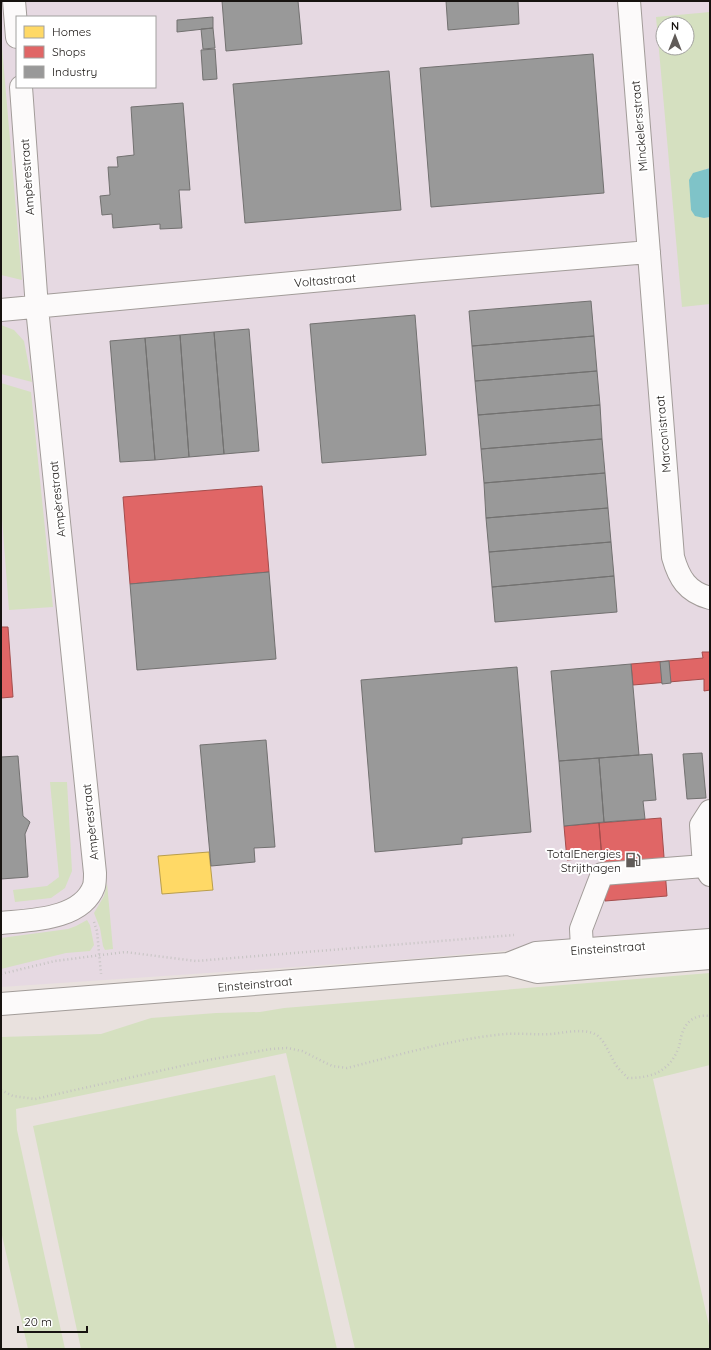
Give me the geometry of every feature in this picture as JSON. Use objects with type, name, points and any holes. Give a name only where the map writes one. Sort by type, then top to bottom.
[{"type":"street","points":[[14,1],[16,25]]},
{"type":"street","name":"Minckelersstraat","points":[[629,1],[649,252]]},
{"type":"street","name":"Ampèrestraat","points":[[21,88],[37,308],[95,874],[94,885],[89,894],[78,905]]},
{"type":"street","name":"Voltastraat","points":[[1,310],[37,308],[413,272],[649,252]]},
{"type":"street","name":"Marconistraat","points":[[649,252],[673,557],[677,571],[685,584],[693,591],[710,598]]},
{"type":"street","points":[[582,959],[581,930],[602,874],[707,871],[701,825],[710,811]]},
{"type":"street","points":[[1,923],[46,918],[66,912],[78,905]]},
{"type":"street","name":"Einsteinstraat","points":[[1,1004],[508,964],[537,972],[582,959],[710,940]]},
{"type":"street","name":"Einsteinstraat","points":[[582,959],[710,958]]},
{"type":"path","points":[[78,905],[94,922],[99,955],[102,997]]},
{"type":"path","points":[[1,974],[55,961],[125,952],[196,961],[520,935]]},
{"type":"path","points":[[1,1090],[13,1096],[35,1099],[208,1060],[271,1049],[287,1048],[302,1052],[332,1066],[347,1068],[442,1044],[485,1036],[506,1034],[551,1034],[576,1031],[598,1035],[619,1069],[628,1078],[642,1078],[656,1074],[669,1064],[678,1049],[685,1025],[693,1018],[703,1015],[710,1016]]},
{"type":"shaded area","points":[[1,1],[710,1],[710,933],[398,960],[1,987]]},
{"type":"green space","points":[[710,12],[710,168],[705,169],[704,218],[710,217],[710,304],[682,307],[659,56],[695,56],[695,16],[667,16]]},
{"type":"green space","points":[[1,35],[22,280],[1,275]]},
{"type":"green space","points":[[1,325],[14,330],[24,341],[32,382],[1,374]]},
{"type":"green space","points":[[1,383],[31,392],[53,607],[9,610],[1,505]]},
{"type":"green space","points":[[50,782],[67,782],[72,871],[65,888],[51,898],[15,902],[13,890],[47,886],[59,877]]},
{"type":"green space","points":[[107,883],[113,949],[105,950],[100,928],[94,913],[104,896]]},
{"type":"green space","points":[[87,920],[90,925],[94,945],[90,951],[66,953],[1,969],[1,938],[68,929]]},
{"type":"green space","points":[[710,973],[710,1065],[653,1079],[710,1330],[710,1349],[355,1349],[286,1053],[16,1109],[17,1130],[65,1349],[28,1349],[1,1231],[1,1037],[101,1034],[151,1018],[216,1013],[260,1012],[284,1008]]},
{"type":"green space","points":[[275,1075],[337,1349],[81,1349],[33,1126]]},
{"type":"water","points":[[710,168],[710,217],[704,218],[695,216],[691,210],[689,180],[693,173]]},
{"type":"building: Homes","points":[[209,852],[213,890],[162,894],[158,856]]},
{"type":"building: Shops","points":[[262,486],[269,572],[130,584],[123,497]]},
{"type":"building: Shops","points":[[1,627],[8,627],[13,697],[1,698]]},
{"type":"building: Shops","points":[[702,652],[710,652],[710,690],[704,691],[704,679],[633,685],[631,664],[703,658]]},
{"type":"building: Shops","points":[[661,818],[667,896],[605,901],[599,823]]},
{"type":"building: Shops","points":[[599,823],[602,857],[567,860],[564,826]]},
{"type":"building: Industry","points":[[222,1],[298,1],[302,44],[226,51]]},
{"type":"building: Industry","points":[[446,1],[518,1],[519,24],[448,30]]},
{"type":"building: Industry","points":[[213,17],[213,28],[177,32],[177,20]]},
{"type":"building: Industry","points":[[213,28],[215,48],[203,49],[201,29]]},
{"type":"building: Industry","points":[[215,49],[217,79],[203,80],[201,50]]},
{"type":"building: Industry","points":[[593,54],[604,193],[431,207],[420,68]]},
{"type":"building: Industry","points":[[389,71],[401,210],[245,223],[233,84]]},
{"type":"building: Industry","points":[[183,103],[190,190],[179,190],[182,228],[160,229],[160,224],[113,228],[112,214],[102,215],[100,196],[110,195],[108,167],[118,167],[117,157],[134,155],[131,107]]},
{"type":"building: Industry","points":[[591,301],[594,336],[472,346],[469,311]]},
{"type":"building: Industry","points":[[415,315],[426,455],[322,463],[310,324]]},
{"type":"building: Industry","points":[[249,329],[259,451],[224,454],[214,332]]},
{"type":"building: Industry","points":[[214,332],[224,454],[189,457],[180,335]]},
{"type":"building: Industry","points":[[180,335],[189,457],[155,460],[145,338]]},
{"type":"building: Industry","points":[[594,336],[597,371],[475,381],[472,346]]},
{"type":"building: Industry","points":[[145,338],[155,460],[120,462],[110,341]]},
{"type":"building: Industry","points":[[597,371],[600,405],[478,415],[475,381]]},
{"type":"building: Industry","points":[[600,405],[602,439],[481,449],[478,415]]},
{"type":"building: Industry","points":[[602,439],[605,473],[484,483],[481,449]]},
{"type":"building: Industry","points":[[605,473],[608,508],[486,518],[484,483]]},
{"type":"building: Industry","points":[[608,508],[611,542],[489,552],[486,518]]},
{"type":"building: Industry","points":[[611,542],[614,576],[492,587],[489,552]]},
{"type":"building: Industry","points":[[269,572],[276,659],[137,670],[130,584]]},
{"type":"building: Industry","points":[[614,576],[617,612],[495,622],[492,587]]},
{"type":"building: Industry","points":[[669,661],[671,683],[662,684],[660,662]]},
{"type":"building: Industry","points":[[631,664],[639,755],[559,761],[551,671]]},
{"type":"building: Industry","points":[[517,667],[531,832],[462,838],[462,844],[375,852],[361,680]]},
{"type":"building: Industry","points":[[266,740],[275,847],[254,848],[255,862],[211,866],[200,745]]},
{"type":"building: Industry","points":[[702,753],[706,798],[687,799],[683,754]]},
{"type":"building: Industry","points":[[652,754],[656,800],[643,801],[645,819],[604,822],[599,758]]},
{"type":"building: Industry","points":[[18,756],[23,816],[30,822],[25,834],[28,877],[1,879],[1,757]]},
{"type":"building: Industry","points":[[599,758],[604,822],[564,826],[559,761]]},
{"type":"place","name":"TotalEnergies Strijthagen","points":[[633,860]]}]
